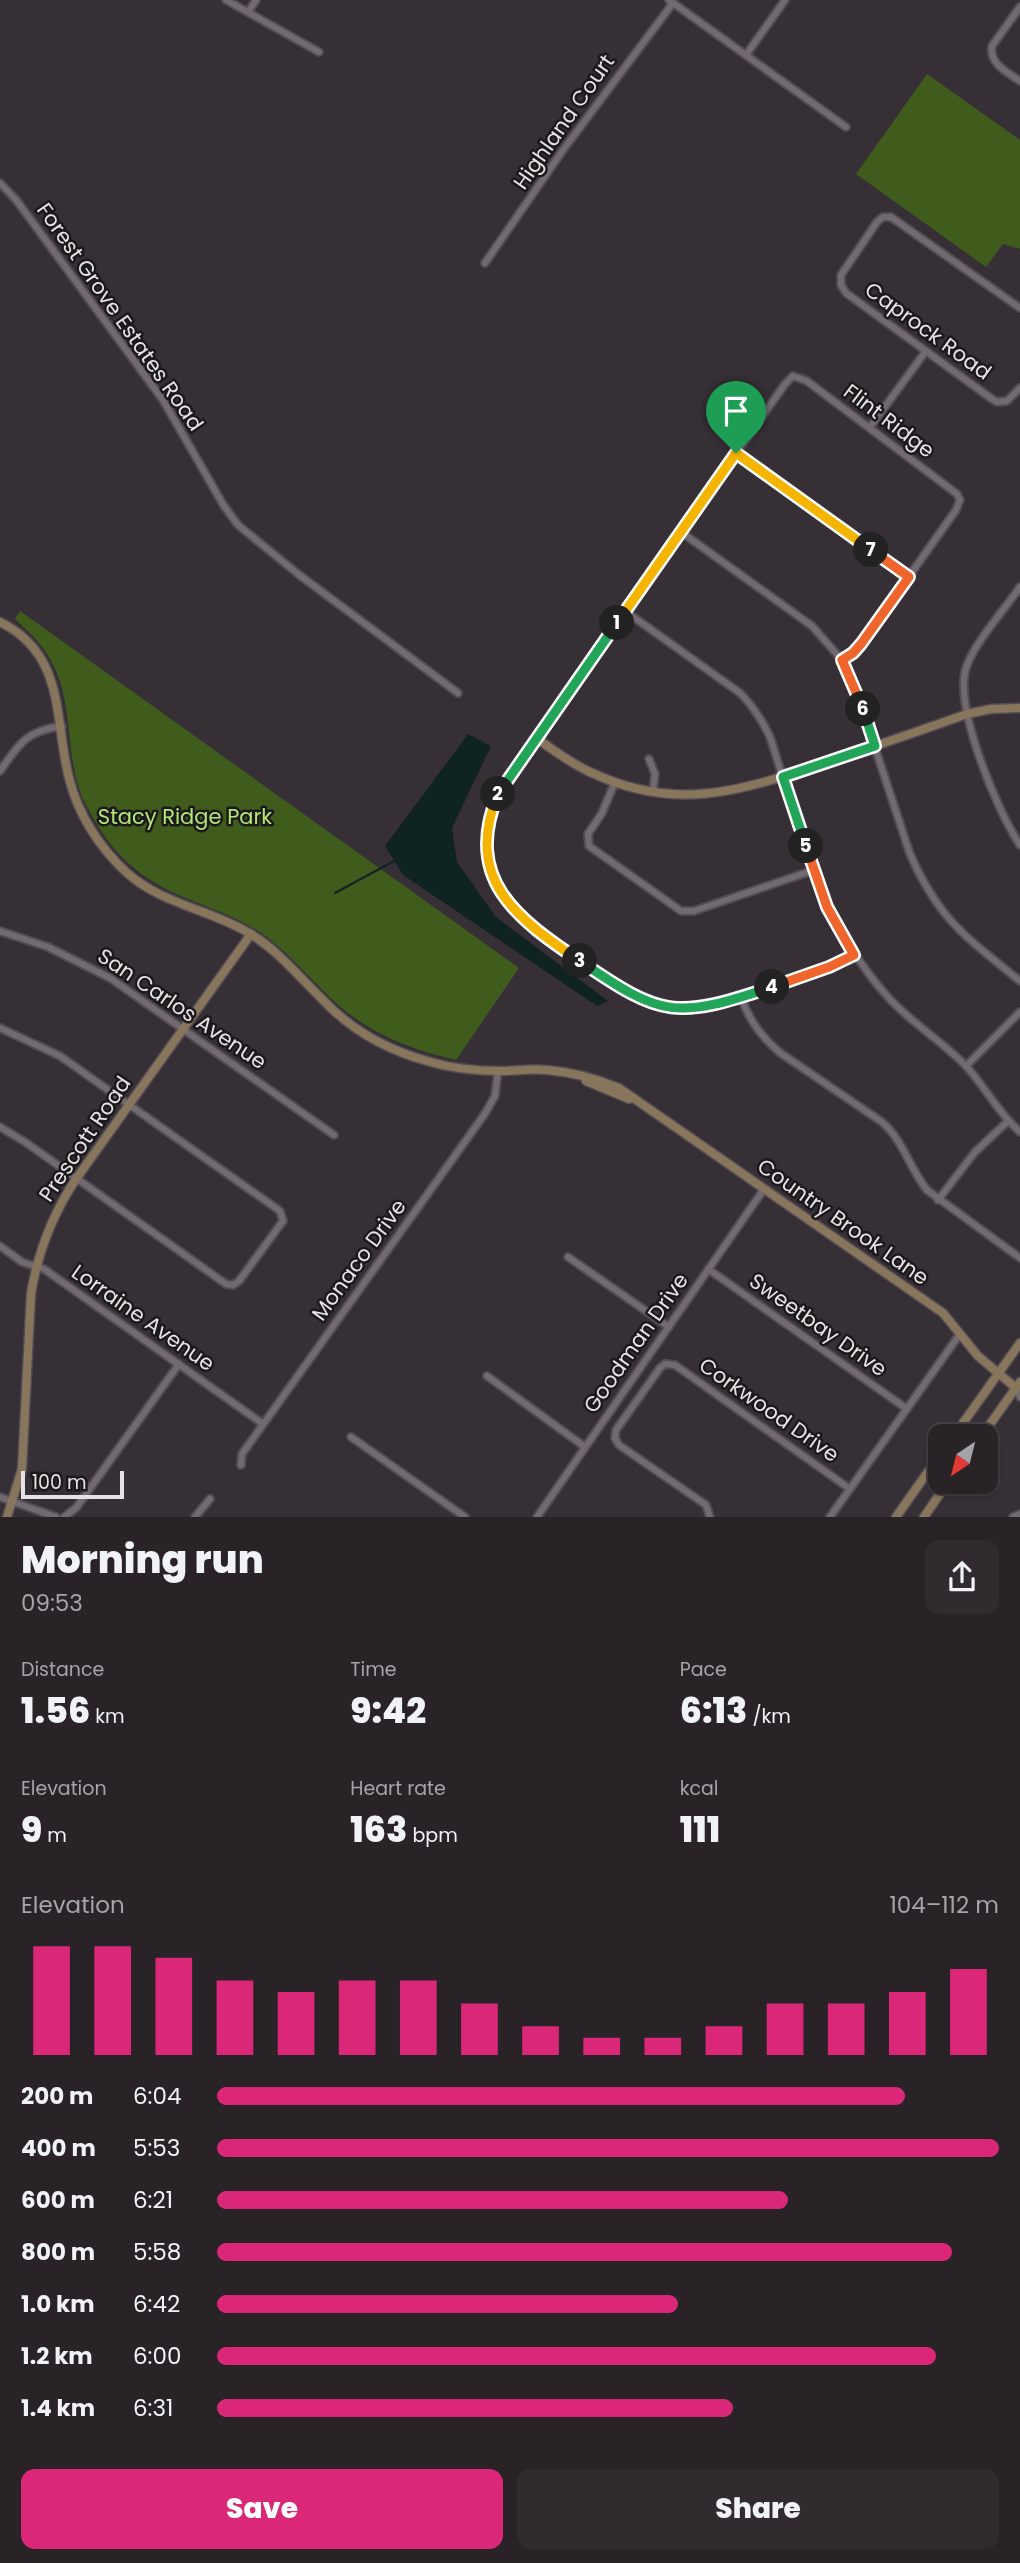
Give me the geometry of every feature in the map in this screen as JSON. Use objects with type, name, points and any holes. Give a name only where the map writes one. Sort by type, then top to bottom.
[{"type":"street","points":[[226,0],[319,52]]},
{"type":"street","points":[[248,12],[256,0]]},
{"type":"street","points":[[746,55],[785,0]]},
{"type":"street","points":[[671,2],[846,127]]},
{"type":"street","name":"Highland Court","points":[[485,263],[671,2]]},
{"type":"street","points":[[1020,6],[992,46],[991,56],[997,65],[1020,81]]},
{"type":"street","name":"Forest Grove Estates Road","points":[[0,183],[18,201],[163,400],[224,506],[239,525],[298,574],[458,693]]},
{"type":"street","name":"Caprock Road","points":[[1020,308],[895,218],[886,217],[877,222],[843,270],[840,282],[846,293],[992,399],[1002,402],[1011,399],[1020,388]]},
{"type":"street","points":[[870,427],[926,351]]},
{"type":"street","name":"Flint Ridge","points":[[736,453],[793,376],[807,381],[957,494],[960,500],[956,510],[909,577]]},
{"type":"street","points":[[842,660],[861,644],[909,577],[736,453],[500,788],[489,816],[487,840],[489,864],[499,888],[513,910],[548,940],[620,988],[647,1002],[666,1007],[694,1009],[741,997],[829,967],[854,955]]},
{"type":"street","points":[[681,532],[812,626],[842,660],[855,687],[920,878],[938,906],[966,939],[1020,981]]},
{"type":"street","points":[[1020,587],[977,647],[966,668],[963,685],[967,714],[999,807],[1020,845]]},
{"type":"street","points":[[625,611],[740,693],[751,704],[763,721],[827,907],[854,955],[889,999],[966,1066],[1008,1122],[1020,1132]]},
{"type":"street","name":"Country Brook Lane","points":[[0,622],[28,643],[45,664],[55,690],[65,763],[76,799],[93,832],[129,874],[158,894],[251,934],[293,968],[341,1017],[382,1044],[429,1062],[498,1071],[546,1069],[574,1075],[615,1095],[636,1101],[943,1313],[978,1356],[1019,1386],[1020,1397]]},
{"type":"street","points":[[536,738],[576,765],[615,782],[653,792],[682,795],[725,793],[783,777],[967,714],[1020,708]]},
{"type":"street","points":[[0,771],[20,743],[30,735],[41,729],[62,726]]},
{"type":"street","points":[[649,759],[655,774],[653,792]]},
{"type":"street","points":[[615,782],[602,813],[588,834],[587,843],[604,859],[676,908],[687,912],[814,870]]},
{"type":"street","name":"San Carlos Avenue","points":[[0,931],[48,947],[130,990],[334,1135]]},
{"type":"street","name":"Prescott Road","points":[[7,1517],[22,1469],[30,1303],[36,1266],[51,1222],[76,1178],[251,934]]},
{"type":"street","points":[[741,997],[757,1030],[779,1052],[889,1128],[919,1180],[938,1200],[1020,1258]]},
{"type":"street","points":[[966,1066],[1020,1012]]},
{"type":"street","points":[[0,1028],[60,1056],[130,1104],[282,1213],[281,1223],[239,1281],[231,1285],[222,1282],[25,1142],[0,1128]]},
{"type":"street","name":"Monaco Drive","points":[[241,1465],[242,1454],[484,1115],[495,1096],[498,1071]]},
{"type":"street","points":[[938,1200],[975,1152],[1008,1122]]},
{"type":"street","name":"Goodman Drive","points":[[540,1515],[764,1189]]},
{"type":"street","name":"Lorraine Avenue","points":[[0,1246],[22,1262],[44,1269],[263,1424]]},
{"type":"street","points":[[568,1257],[669,1326]]},
{"type":"street","name":"Sweetbay Drive","points":[[708,1269],[907,1409]]},
{"type":"street","points":[[830,1517],[960,1334]]},
{"type":"street","points":[[962,1424],[1020,1343]]},
{"type":"street","name":"Corkwood Drive","points":[[710,1517],[706,1505],[618,1445],[615,1438],[616,1430],[666,1363],[675,1365],[850,1489]]},
{"type":"street","points":[[64,1517],[76,1508],[179,1364]]},
{"type":"street","points":[[487,1376],[585,1447]]},
{"type":"street","points":[[991,1424],[1019,1386]]},
{"type":"street","points":[[351,1437],[465,1517]]},
{"type":"street","points":[[896,1517],[928,1472]]},
{"type":"street","points":[[924,1517],[940,1494]]},
{"type":"street","points":[[0,1497],[56,1517]]},
{"type":"street","points":[[195,1517],[210,1499]]},
{"type":"street","points":[[1013,1517],[1020,1514]]},
{"type":"green space","points":[[927,74],[1020,140],[1020,249],[1003,244],[986,267],[856,174]]},
{"type":"green space","name":"Stacy Ridge Park","points":[[20,611],[519,968],[456,1060],[408,1046],[364,1024],[337,1004],[286,953],[257,930],[157,884],[122,857],[103,834],[79,789],[74,771],[64,695],[43,648],[15,619]]},
{"type":"shaded area","points":[[468,734],[491,746],[452,828],[457,862],[496,917],[608,1001],[597,1006],[403,875],[385,846]]},
{"type":"waterway","points":[[335,893],[394,861]]},
{"type":"route","points":[[736,453],[909,577],[861,644],[842,660],[875,746],[783,777],[827,907],[854,955],[829,967],[712,1006],[679,1009],[633,996],[533,928],[513,910],[499,888],[489,864],[489,816],[500,788],[736,453]]}]
